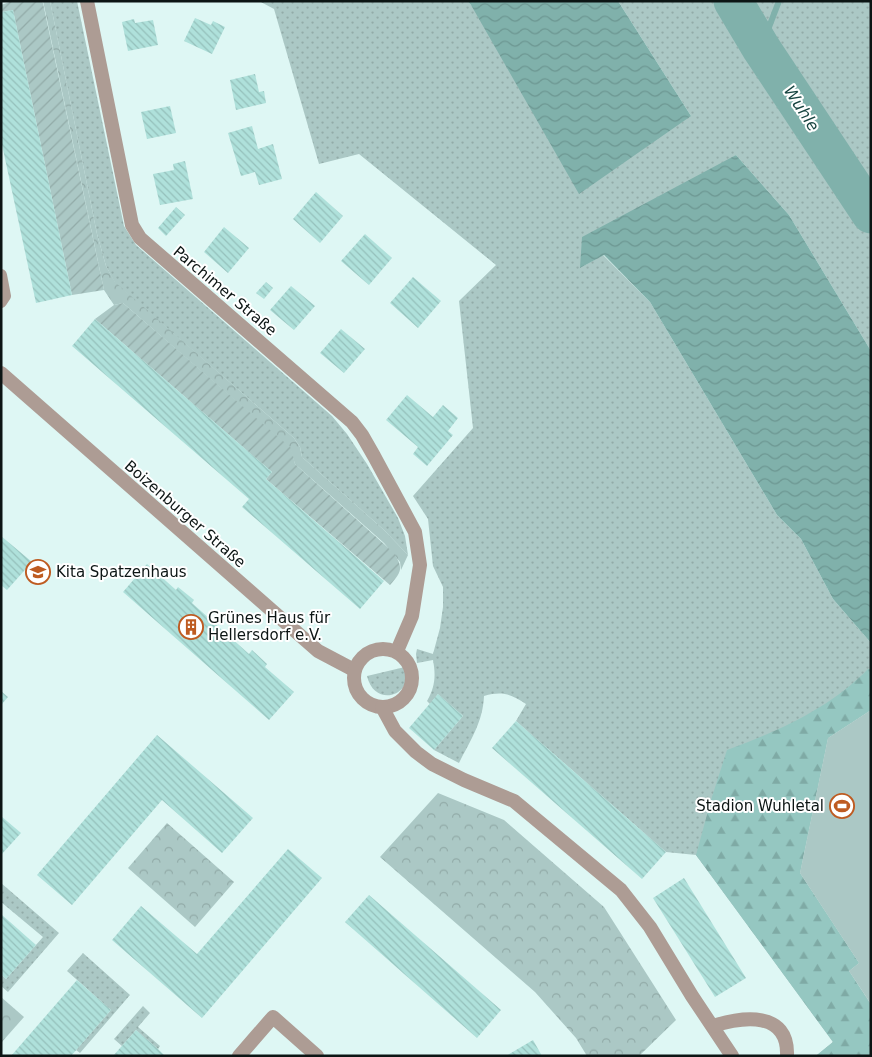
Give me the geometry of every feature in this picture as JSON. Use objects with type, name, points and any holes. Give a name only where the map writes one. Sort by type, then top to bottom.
[{"type":"street","name":"Parchimer Straße","points":[[87,1],[132,225],[140,238],[352,422],[362,435],[416,532],[420,565],[412,616],[396,651]]},
{"type":"street","name":"Boizenburger Straße","points":[[1,373],[318,651],[354,670]]},
{"type":"street","points":[[380,648],[396,651],[408,662],[412,677],[409,692],[398,703],[382,707],[366,702],[358,694],[354,682],[354,670],[364,656],[380,648]]},
{"type":"street","points":[[382,707],[395,732],[416,752],[432,764],[514,801],[621,890],[650,927],[732,1056]]},
{"type":"street","points":[[239,1056],[272,1017],[317,1056]]},
{"type":"street","points":[[712,1026],[749,1019],[768,1021],[780,1030],[787,1044],[786,1056]]},
{"type":"lane","points":[[1,275],[5,296],[1,302]]},
{"type":"green space","points":[[12,1],[42,1],[43,3],[104,290],[72,295],[13,10],[1,12],[1,5]]},
{"type":"green space","points":[[43,1],[50,1],[97,234],[106,266],[115,282],[294,438],[300,447],[302,457],[384,530],[408,555],[401,570],[400,562],[384,543],[295,464],[290,448],[123,303],[114,305],[104,290]]},
{"type":"green space","points":[[50,1],[77,1],[124,226],[136,245],[332,416],[347,434],[367,464],[398,518],[405,536],[408,555],[384,530],[302,457],[300,447],[294,438],[115,283],[106,266],[97,234]]},
{"type":"green space","points":[[259,1],[467,1],[471,5],[691,116],[618,1],[871,2],[871,351],[789,215],[736,155],[580,268],[603,255],[650,302],[777,515],[801,539],[833,599],[871,643],[871,710],[828,738],[800,873],[859,963],[849,971],[871,1004],[871,1056],[817,1055],[833,1042],[696,855],[666,852],[516,721],[526,704],[506,694],[484,696],[479,723],[459,763],[434,750],[463,716],[438,694],[430,704],[427,701],[434,681],[433,660],[417,663],[417,649],[433,654],[440,628],[443,587],[433,566],[428,519],[413,496],[473,428],[459,301],[496,265],[359,154],[319,164],[274,9]]},
{"type":"green space","points":[[123,303],[291,448],[295,464],[394,553],[400,570],[390,585],[266,479],[272,472],[95,319],[114,305]]},
{"type":"green space","points":[[405,667],[407,677],[405,685],[400,691],[393,694],[385,695],[378,693],[371,686],[367,676]]},
{"type":"green space","points":[[868,669],[871,669],[871,710],[828,738],[800,873],[859,963],[849,971],[871,1005],[871,1056],[818,1056],[833,1042],[696,855],[727,750],[784,727],[820,707],[837,696]]},
{"type":"green space","name":"Stadion Wuhletal","points":[[871,710],[871,1004],[849,971],[859,963],[800,873],[828,738]]},
{"type":"green space","points":[[438,793],[504,820],[604,907],[676,1020],[639,1056],[587,1056],[576,1038],[535,992],[380,857]]},
{"type":"green space","points":[[167,823],[234,882],[195,927],[128,868]]},
{"type":"green space","points":[[1,883],[59,933],[8,992],[1,986],[1,974],[6,979],[43,937],[1,902]]},
{"type":"green space","points":[[83,953],[130,995],[80,1053],[76,1050],[111,1010],[67,971]]},
{"type":"green space","points":[[1,997],[24,1017],[1,1043]]},
{"type":"green space","points":[[143,1006],[150,1013],[138,1027],[160,1046],[158,1049],[136,1030],[122,1046],[114,1039]]},
{"type":"water","points":[[467,1],[618,1],[691,116],[579,194]]},
{"type":"water","points":[[736,155],[789,215],[871,351],[871,643],[833,599],[801,539],[777,515],[650,302],[604,255],[580,268],[582,237]]},
{"type":"building","points":[[13,10],[72,295],[36,303],[1,140],[1,12]]},
{"type":"building","points":[[195,18],[211,25],[213,21],[225,27],[212,54],[184,41]]},
{"type":"building","points":[[134,19],[135,23],[153,20],[158,45],[128,51],[122,22]]},
{"type":"building","points":[[255,74],[259,92],[264,91],[266,103],[236,110],[230,80]]},
{"type":"building","points":[[170,106],[176,133],[147,139],[141,112]]},
{"type":"building","points":[[252,126],[258,149],[273,144],[282,179],[259,185],[255,172],[241,176],[228,133]]},
{"type":"building","points":[[185,161],[193,199],[160,205],[153,174],[174,170],[173,164]]},
{"type":"building","points":[[316,192],[343,216],[320,243],[293,219]]},
{"type":"building","points":[[176,207],[185,215],[166,236],[158,228]]},
{"type":"building","points":[[224,227],[249,248],[228,273],[204,252]]},
{"type":"building","points":[[365,234],[392,258],[369,285],[341,261]]},
{"type":"building","points":[[413,277],[441,301],[418,328],[390,303]]},
{"type":"building","points":[[266,282],[273,288],[264,299],[256,293]]},
{"type":"building","points":[[291,286],[315,306],[294,330],[270,310]]},
{"type":"building","points":[[95,319],[272,472],[266,479],[384,581],[360,609],[242,507],[249,499],[72,346]]},
{"type":"building","points":[[341,329],[365,349],[344,373],[320,353]]},
{"type":"building","points":[[407,395],[433,417],[443,405],[458,418],[448,431],[453,435],[427,466],[413,454],[418,447],[386,420]]},
{"type":"building","points":[[1,536],[32,562],[7,590],[1,585]]},
{"type":"building","name":"Grünes Haus für Hellersdorf e.V.","points":[[147,564],[176,590],[178,587],[194,600],[192,603],[249,654],[252,650],[267,664],[265,667],[294,692],[269,720],[123,592]]},
{"type":"building","points":[[1,691],[8,697],[2,704],[1,703]]},
{"type":"building","points":[[438,694],[463,716],[434,750],[409,728]]},
{"type":"building","points":[[516,721],[666,852],[642,879],[492,748]]},
{"type":"building","points":[[157,735],[253,818],[222,853],[162,800],[72,905],[37,875]]},
{"type":"building","points":[[1,816],[21,833],[1,855]]},
{"type":"building","points":[[288,849],[322,878],[202,1018],[112,940],[141,906],[197,954]]},
{"type":"building","points":[[684,878],[746,978],[715,997],[653,898]]},
{"type":"building","points":[[369,895],[501,1010],[477,1038],[345,922]]},
{"type":"building","points":[[1,914],[36,945],[6,979],[1,974]]},
{"type":"building","points":[[77,980],[111,1010],[71,1056],[11,1056]]},
{"type":"building","points":[[136,1030],[158,1049],[165,1056],[113,1056]]},
{"type":"building","points":[[533,1040],[542,1056],[506,1056]]},
{"type":"waterway","name":"Wuhle","points":[[733,1],[761,48],[871,214]]},
{"type":"waterway","points":[[761,48],[779,1]]},
{"type":"place","name":"Kita Spatzenhaus","points":[[38,572]]},
{"type":"place","name":"Grünes Haus für Hellersdorf e.V.","points":[[191,627]]},
{"type":"place","name":"Stadion Wuhletal","points":[[842,806]]}]
